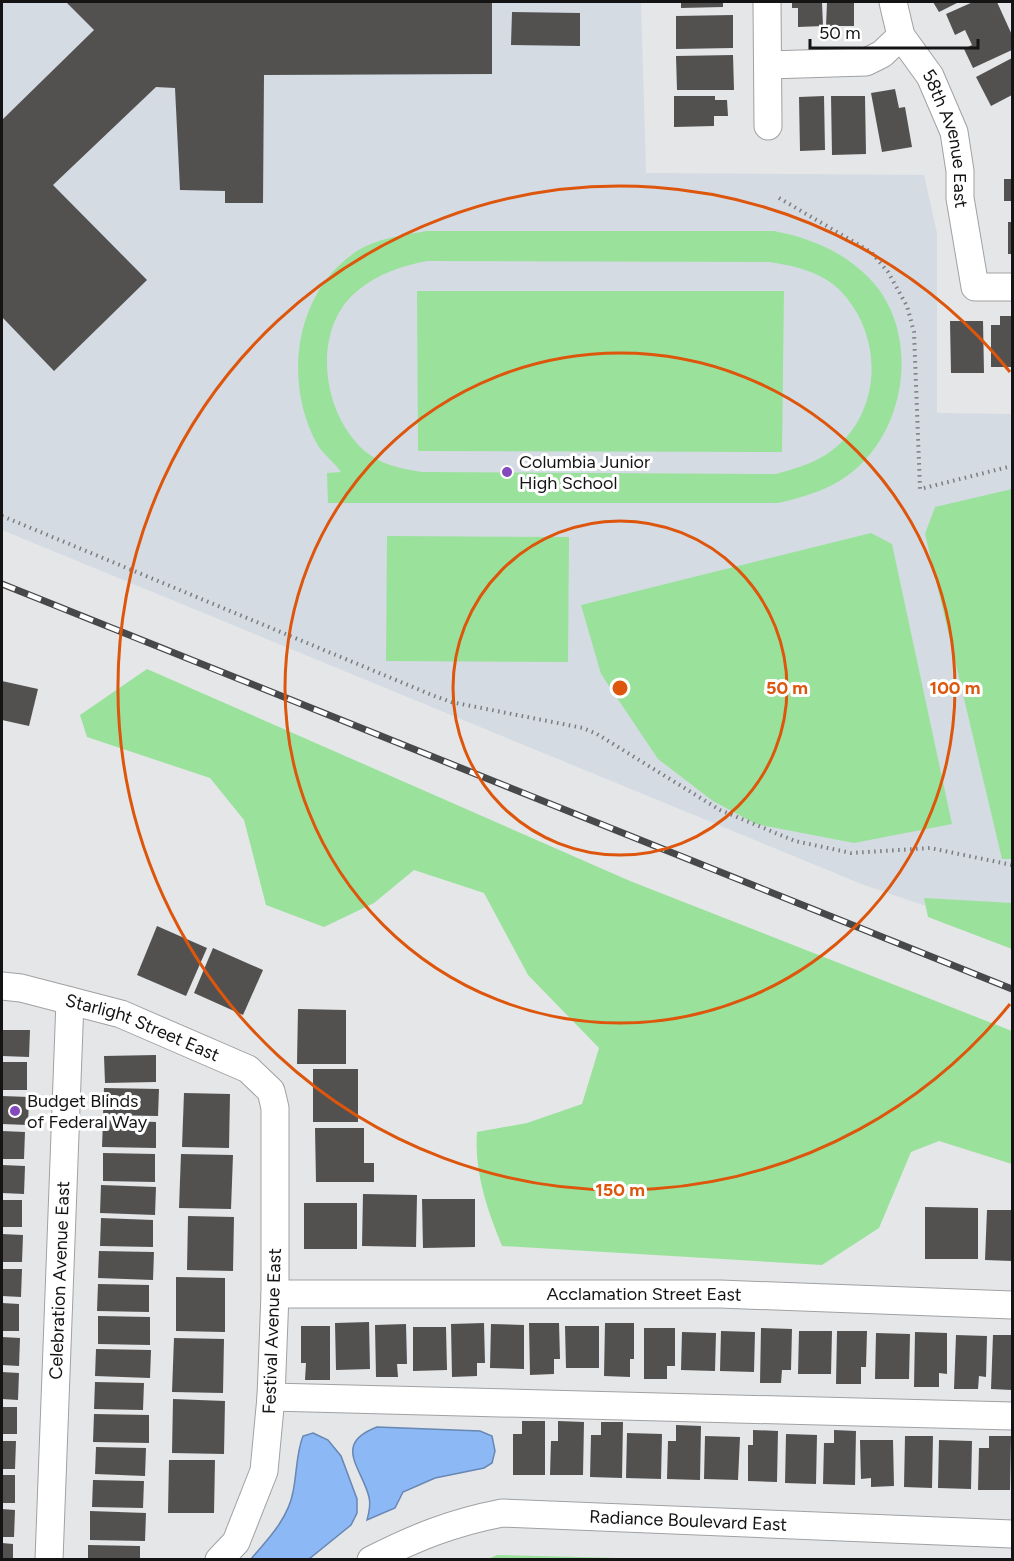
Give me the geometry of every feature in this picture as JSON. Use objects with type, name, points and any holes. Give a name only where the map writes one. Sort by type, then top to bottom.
[{"type":"street","points":[[767,2],[768,126]]},
{"type":"street","name":"58th Avenue East","points":[[893,2],[901,36],[930,76],[954,132],[960,171],[960,198],[975,287],[1012,287]]},
{"type":"street","points":[[768,65],[866,62],[882,54],[901,36]]},
{"type":"street","name":"Starlight Street East","points":[[2,986],[121,1014],[248,1069],[271,1091]]},
{"type":"street","name":"Celebration Avenue East","points":[[50,1560],[70,1001]]},
{"type":"street","name":"Festival Avenue East","points":[[219,1560],[236,1542],[264,1471],[271,1397],[275,1294],[275,1108],[271,1091]]},
{"type":"street","name":"Acclamation Street East","points":[[275,1294],[720,1294],[1012,1305]]},
{"type":"street","points":[[271,1397],[1012,1416]]},
{"type":"street","name":"Radiance Boulevard East","points":[[371,1560],[416,1537],[454,1523],[502,1513],[1012,1534]]},
{"type":"path","points":[[779,198],[871,252],[888,272],[907,306],[914,332],[920,489],[1012,466]]},
{"type":"path","points":[[2,516],[451,702],[583,728],[597,734],[720,810],[795,841],[851,853],[938,849],[1012,865]]},
{"type":"shaded area","name":"Columbia Junior High School","points":[[2,2],[641,2],[646,173],[924,175],[937,233],[937,413],[1012,414],[1012,935],[864,885],[2,530]]},
{"type":"green space","points":[[427,231],[774,231],[813,242],[837,253],[860,269],[885,299],[895,322],[901,346],[901,371],[898,396],[890,420],[878,443],[863,462],[845,478],[813,493],[778,503],[328,503],[327,473],[341,472],[317,444],[306,420],[300,393],[298,366],[301,340],[308,314],[319,290],[336,269],[357,251],[382,240]],"holes":[[[427,261],[769,262],[811,272],[821,276],[838,289],[859,316],[867,336],[871,358],[871,380],[867,401],[858,421],[845,439],[827,454],[789,470],[776,474],[422,472],[389,464],[370,455],[354,440],[341,421],[333,399],[328,376],[327,352],[332,330],[341,309],[364,286],[408,265]]]},
{"type":"green space","points":[[417,291],[784,291],[782,452],[418,451]]},
{"type":"green space","points":[[1012,489],[1012,859],[1002,859],[925,534],[935,507]]},
{"type":"green space","points":[[871,533],[892,544],[952,824],[854,843],[756,824],[713,801],[658,759],[601,674],[581,605]]},
{"type":"green space","points":[[387,536],[569,537],[568,662],[386,661]]},
{"type":"green space","points":[[147,669],[630,881],[1012,1031],[1012,1164],[939,1141],[911,1152],[879,1228],[822,1265],[502,1246],[483,1190],[478,1161],[477,1132],[527,1123],[582,1104],[599,1048],[528,975],[484,893],[414,870],[374,903],[324,927],[266,905],[244,820],[210,778],[87,737],[80,715]]},
{"type":"green space","points":[[924,898],[1012,903],[1012,949],[928,917]]},
{"type":"green space","points":[[497,1555],[658,1559],[488,1559]]},
{"type":"water","points":[[377,1427],[480,1431],[492,1436],[495,1451],[492,1463],[484,1468],[435,1478],[403,1492],[395,1508],[367,1520],[369,1497],[354,1458],[353,1449],[356,1441],[363,1434]]},
{"type":"water","points":[[313,1433],[328,1440],[341,1456],[357,1499],[357,1513],[351,1525],[309,1559],[251,1559],[287,1511],[293,1492],[303,1436]]},
{"type":"building","points":[[66,2],[492,2],[492,74],[264,75],[263,203],[225,203],[225,191],[180,190],[175,88],[156,87],[53,185],[147,280],[54,371],[2,317],[2,120],[94,30]]},
{"type":"building","points":[[681,2],[723,2],[723,7],[681,8]]},
{"type":"building","points":[[792,2],[822,2],[823,26],[798,27],[798,8],[792,8]]},
{"type":"building","points":[[827,2],[854,2],[854,26],[826,26]]},
{"type":"building","points":[[933,2],[959,2],[939,12]]},
{"type":"building","points":[[973,2],[997,2],[1012,35],[1012,50],[973,68],[964,49],[972,45],[965,30],[955,35],[946,14]]},
{"type":"building","points":[[512,12],[580,13],[580,46],[511,45]]},
{"type":"building","points":[[733,15],[733,48],[676,49],[676,16]]},
{"type":"building","points":[[733,55],[734,90],[677,90],[676,56]]},
{"type":"building","points":[[1012,58],[1012,95],[991,106],[976,77]]},
{"type":"building","points":[[895,89],[899,108],[905,107],[912,147],[882,152],[871,93]]},
{"type":"building","points":[[674,96],[715,96],[715,100],[727,100],[728,116],[714,116],[714,126],[674,127]]},
{"type":"building","points":[[824,96],[825,150],[800,151],[799,97]]},
{"type":"building","points":[[831,96],[865,96],[866,154],[832,155]]},
{"type":"building","points":[[1004,179],[1012,179],[1012,201],[1004,201]]},
{"type":"building","points":[[1008,222],[1012,222],[1012,254],[1008,254]]},
{"type":"building","points":[[1000,316],[1012,316],[1012,367],[991,367],[991,325],[1000,325]]},
{"type":"building","points":[[950,321],[983,321],[984,373],[951,373]]},
{"type":"building","points":[[2,681],[38,689],[29,726],[2,720]]},
{"type":"building","points":[[157,926],[207,948],[186,996],[137,975]]},
{"type":"building","points":[[213,948],[263,970],[243,1015],[194,993]]},
{"type":"building","points":[[298,1009],[346,1010],[346,1064],[297,1064]]},
{"type":"building","points":[[2,1030],[30,1030],[29,1057],[2,1056]]},
{"type":"building","points":[[156,1055],[156,1082],[105,1083],[104,1056]]},
{"type":"building","points":[[2,1062],[27,1062],[27,1090],[2,1090]]},
{"type":"building","points":[[313,1069],[358,1069],[358,1122],[313,1122]]},
{"type":"building","points":[[104,1088],[159,1089],[158,1116],[103,1115]]},
{"type":"building","points":[[184,1093],[230,1094],[229,1148],[182,1147]]},
{"type":"building","name":"Budget Blinds of Federal Way","points":[[2,1096],[29,1097],[28,1125],[2,1124]]},
{"type":"building","points":[[103,1120],[156,1122],[156,1148],[102,1147]]},
{"type":"building","points":[[315,1128],[364,1128],[364,1163],[374,1163],[374,1182],[316,1182]]},
{"type":"building","points":[[2,1131],[25,1132],[24,1159],[2,1159]]},
{"type":"building","points":[[103,1153],[155,1154],[155,1182],[103,1181]]},
{"type":"building","points":[[181,1154],[233,1155],[231,1209],[179,1208]]},
{"type":"building","points":[[2,1165],[25,1166],[24,1194],[2,1193]]},
{"type":"building","points":[[101,1185],[156,1187],[155,1215],[100,1213]]},
{"type":"building","points":[[363,1194],[417,1195],[416,1247],[362,1246]]},
{"type":"building","points":[[422,1199],[475,1199],[475,1247],[423,1248]]},
{"type":"building","points":[[2,1200],[22,1200],[22,1227],[2,1227]]},
{"type":"building","points":[[304,1203],[357,1203],[357,1249],[304,1249]]},
{"type":"building","points":[[925,1207],[978,1208],[978,1259],[925,1259]]},
{"type":"building","points":[[987,1210],[1012,1210],[1012,1261],[985,1260]]},
{"type":"building","points":[[188,1216],[234,1217],[233,1271],[187,1270]]},
{"type":"building","points":[[101,1218],[153,1220],[153,1247],[100,1246]]},
{"type":"building","points":[[2,1234],[23,1235],[22,1262],[2,1262]]},
{"type":"building","points":[[99,1251],[154,1252],[153,1280],[98,1278]]},
{"type":"building","points":[[2,1269],[22,1269],[21,1297],[2,1296]]},
{"type":"building","points":[[176,1277],[225,1278],[225,1332],[176,1331]]},
{"type":"building","points":[[98,1284],[149,1285],[149,1312],[97,1311]]},
{"type":"building","points":[[2,1303],[19,1304],[19,1331],[2,1331]]},
{"type":"building","points":[[98,1316],[150,1317],[150,1345],[98,1344]]},
{"type":"building","points":[[369,1322],[370,1369],[336,1370],[335,1323]]},
{"type":"building","points":[[484,1323],[485,1363],[477,1363],[477,1376],[452,1377],[451,1324]]},
{"type":"building","points":[[529,1323],[559,1323],[560,1359],[554,1359],[554,1374],[530,1375]]},
{"type":"building","points":[[605,1323],[634,1323],[634,1359],[630,1359],[630,1377],[604,1376]]},
{"type":"building","points":[[406,1324],[407,1364],[397,1364],[398,1377],[376,1377],[375,1325]]},
{"type":"building","points":[[491,1324],[524,1325],[524,1369],[490,1368]]},
{"type":"building","points":[[301,1326],[330,1326],[330,1380],[305,1380],[306,1363],[301,1363]]},
{"type":"building","points":[[565,1326],[599,1326],[599,1368],[566,1368]]},
{"type":"building","points":[[413,1327],[446,1327],[447,1370],[413,1371]]},
{"type":"building","points":[[644,1328],[675,1328],[675,1366],[667,1366],[667,1379],[644,1379]]},
{"type":"building","points":[[761,1328],[792,1329],[791,1370],[782,1370],[781,1383],[760,1383]]},
{"type":"building","points":[[721,1331],[755,1332],[754,1372],[720,1371]]},
{"type":"building","points":[[799,1331],[832,1331],[831,1374],[798,1374]]},
{"type":"building","points":[[837,1331],[867,1331],[866,1367],[861,1367],[861,1384],[836,1384]]},
{"type":"building","points":[[682,1332],[716,1333],[715,1371],[681,1370]]},
{"type":"building","points":[[915,1332],[947,1333],[947,1374],[939,1373],[939,1387],[914,1387]]},
{"type":"building","points":[[876,1333],[910,1334],[909,1379],[875,1379]]},
{"type":"building","points":[[956,1335],[987,1336],[986,1377],[979,1376],[978,1389],[954,1389]]},
{"type":"building","points":[[993,1335],[1012,1335],[1012,1390],[991,1389]]},
{"type":"building","points":[[2,1337],[20,1338],[19,1366],[2,1365]]},
{"type":"building","points":[[174,1338],[224,1339],[223,1393],[172,1392]]},
{"type":"building","points":[[96,1349],[151,1350],[150,1378],[95,1376]]},
{"type":"building","points":[[2,1372],[19,1373],[18,1400],[2,1399]]},
{"type":"building","points":[[95,1382],[144,1383],[143,1410],[94,1409]]},
{"type":"building","points":[[173,1399],[225,1401],[224,1454],[172,1453]]},
{"type":"building","points":[[2,1407],[17,1407],[17,1434],[2,1434]]},
{"type":"building","points":[[94,1414],[149,1415],[149,1443],[93,1442]]},
{"type":"building","points":[[522,1421],[545,1421],[545,1475],[513,1475],[513,1434],[522,1434]]},
{"type":"building","points":[[558,1421],[584,1422],[583,1475],[550,1475],[551,1441],[558,1441]]},
{"type":"building","points":[[601,1422],[623,1422],[622,1478],[590,1477],[591,1435],[601,1435]]},
{"type":"building","points":[[676,1425],[701,1426],[700,1480],[667,1479],[668,1441],[676,1441]]},
{"type":"building","points":[[753,1430],[778,1431],[777,1482],[748,1481],[748,1445],[753,1445]]},
{"type":"building","points":[[834,1430],[856,1431],[855,1485],[823,1484],[824,1443],[834,1443]]},
{"type":"building","points":[[627,1433],[662,1434],[661,1479],[626,1478]]},
{"type":"building","points":[[786,1434],[817,1435],[816,1484],[785,1483]]},
{"type":"building","points":[[705,1436],[740,1437],[738,1480],[704,1479]]},
{"type":"building","points":[[905,1436],[933,1436],[932,1488],[904,1487]]},
{"type":"building","points":[[989,1436],[1011,1436],[1010,1490],[978,1490],[979,1448],[989,1448]]},
{"type":"building","points":[[860,1440],[893,1440],[894,1486],[871,1487],[871,1478],[861,1479]]},
{"type":"building","points":[[939,1440],[972,1441],[971,1489],[938,1488]]},
{"type":"building","points":[[2,1441],[16,1441],[15,1469],[2,1469]]},
{"type":"building","points":[[96,1447],[146,1448],[145,1476],[95,1474]]},
{"type":"building","points":[[169,1460],[215,1460],[214,1513],[168,1513]]},
{"type":"building","points":[[2,1475],[15,1475],[15,1503],[2,1503]]},
{"type":"building","points":[[93,1480],[144,1481],[143,1508],[92,1507]]},
{"type":"building","points":[[2,1509],[15,1510],[14,1537],[2,1537]]},
{"type":"building","points":[[90,1511],[146,1513],[145,1541],[90,1540]]},
{"type":"building","points":[[2,1543],[13,1544],[13,1560],[2,1560]]},
{"type":"building","points":[[88,1545],[140,1546],[140,1560],[88,1560]]},
{"type":"railway","points":[[2,584],[1012,989]]},
{"type":"place","name":"Columbia Junior High School","points":[[507,472]]},
{"type":"place","name":"Budget Blinds of Federal Way","points":[[15,1111]]}]
